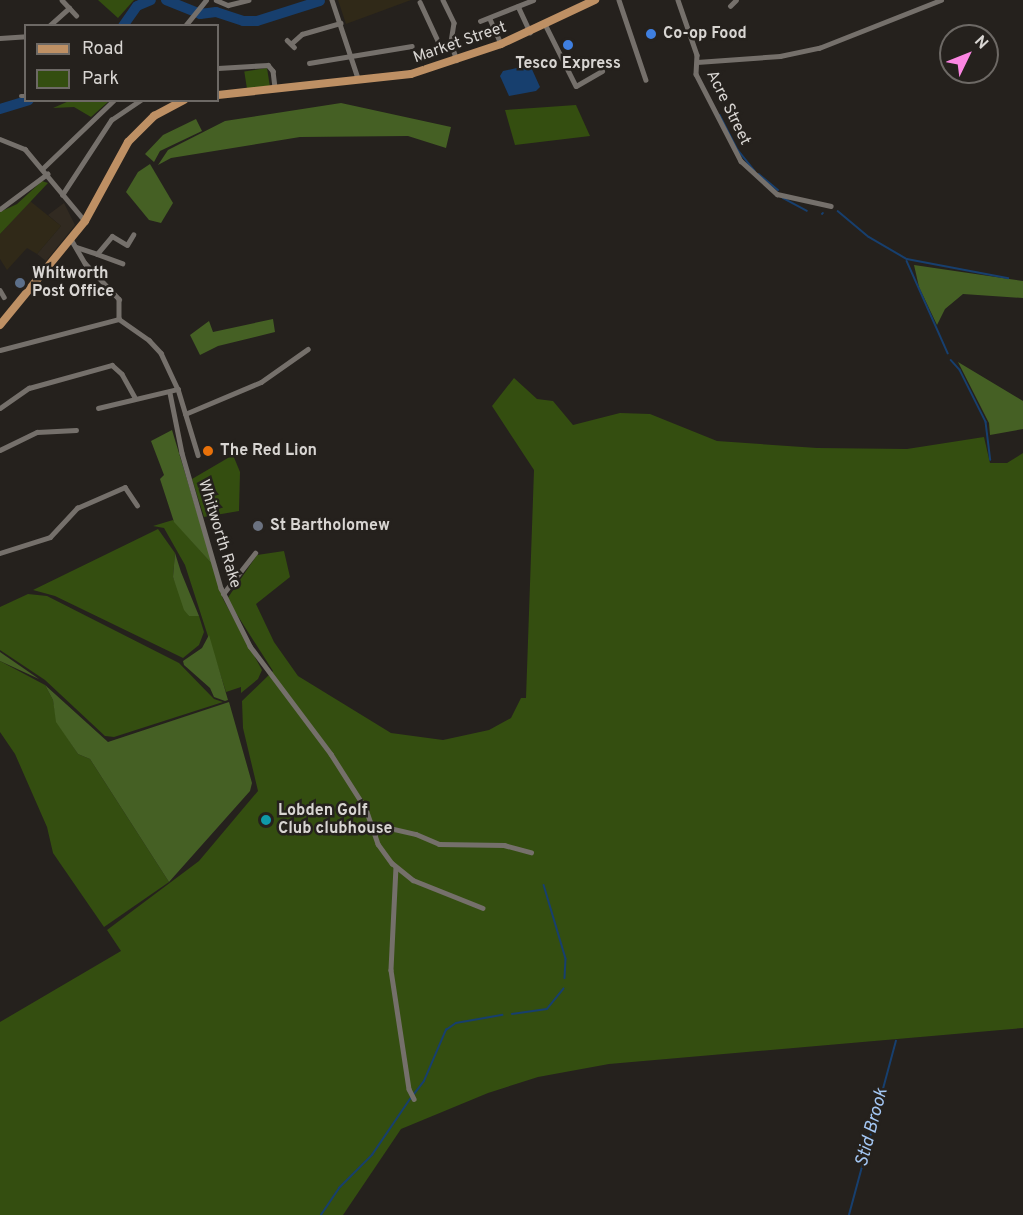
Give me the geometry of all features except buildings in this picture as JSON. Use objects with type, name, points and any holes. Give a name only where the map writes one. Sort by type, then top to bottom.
[{"type":"main road","name":"Market Street","points":[[219,95],[411,74],[501,44],[595,0]]},
{"type":"main road","points":[[0,325],[85,220],[128,142],[154,116],[180,102]]},
{"type":"street","points":[[62,0],[76,15]]},
{"type":"street","points":[[186,24],[206,0]]},
{"type":"street","points":[[216,0],[228,5],[248,0]]},
{"type":"street","points":[[332,0],[358,78]]},
{"type":"street","points":[[443,0],[454,23],[452,47],[458,60]]},
{"type":"street","points":[[480,21],[490,19],[533,0]]},
{"type":"street","points":[[619,0],[646,80]]},
{"type":"street","name":"Acre Street","points":[[678,0],[697,62],[702,89],[741,161],[777,194],[831,206]]},
{"type":"street","points":[[730,6],[736,0]]},
{"type":"street","points":[[697,62],[770,57],[819,48],[941,0]]},
{"type":"street","points":[[420,2],[440,45],[452,47]]},
{"type":"street","points":[[518,6],[530,32]]},
{"type":"street","points":[[51,24],[69,8]]},
{"type":"street","points":[[490,19],[501,44]]},
{"type":"street","points":[[291,44],[302,34],[340,23]]},
{"type":"street","points":[[545,24],[576,86],[602,70]]},
{"type":"street","points":[[0,39],[24,36]]},
{"type":"street","points":[[309,63],[350,54],[412,46]]},
{"type":"street","points":[[219,68],[268,65],[273,71],[275,88]]},
{"type":"street","points":[[43,168],[112,102]]},
{"type":"street","points":[[62,195],[111,120],[138,102]]},
{"type":"street","points":[[0,139],[25,149],[85,220]]},
{"type":"street","points":[[0,209],[47,174]]},
{"type":"street","points":[[97,254],[112,236],[127,244],[133,235]]},
{"type":"street","points":[[71,239],[86,263],[119,298],[119,319]]},
{"type":"street","points":[[76,247],[122,263]]},
{"type":"street","points":[[0,290],[4,297]]},
{"type":"street","points":[[0,350],[119,319]]},
{"type":"street","points":[[119,319],[155,345],[178,388],[198,455]]},
{"type":"street","points":[[185,414],[261,382],[308,349]]},
{"type":"street","points":[[0,408],[29,388],[112,365],[122,374],[135,397]]},
{"type":"street","points":[[98,408],[135,397],[170,393],[178,388]]},
{"type":"street","name":"Whitworth Rake","points":[[170,393],[182,453],[223,594],[267,673],[332,754],[372,824],[378,844],[396,867],[413,880],[483,908]]},
{"type":"street","points":[[0,450],[37,432],[76,430]]},
{"type":"street","points":[[0,553],[50,537],[77,508],[125,487],[137,505]]},
{"type":"street","points":[[223,594],[255,553]]},
{"type":"street","points":[[372,824],[416,834],[439,844],[504,845],[531,852]]},
{"type":"street","points":[[396,867],[391,970],[409,1089],[414,1099]]},
{"type":"shaded area","points":[[338,0],[411,0],[346,24]]},
{"type":"shaded area","points":[[30,201],[61,226],[37,254],[27,248],[7,270],[0,259],[0,234]]},
{"type":"shaded area","points":[[64,203],[75,225],[46,261],[37,254],[61,226],[48,215]]},
{"type":"green space","points":[[98,0],[134,0],[118,18]]},
{"type":"green space","points":[[267,68],[270,86],[247,89],[244,72]]},
{"type":"green space","points":[[67,102],[108,102],[91,117],[74,107],[53,108]]},
{"type":"green space","points":[[341,103],[451,127],[446,148],[408,136],[300,137],[171,158],[158,165],[168,150],[225,121]]},
{"type":"green space","points":[[576,105],[590,136],[515,145],[505,110]]},
{"type":"green space","points":[[196,119],[202,131],[160,151],[154,162],[145,154],[163,135]]},
{"type":"green space","points":[[150,164],[173,203],[161,223],[149,220],[126,192],[138,172]]},
{"type":"green space","points":[[42,181],[48,183],[0,234],[0,212],[17,204]]},
{"type":"green space","points":[[914,265],[1023,281],[1023,298],[963,294],[945,309],[937,325],[919,287]]},
{"type":"green space","points":[[273,319],[275,332],[218,346],[200,355],[190,335],[209,321],[213,332]]},
{"type":"green space","points":[[958,362],[1023,401],[1023,429],[990,435],[989,423]]},
{"type":"green space","points":[[514,378],[537,399],[553,401],[573,425],[620,413],[650,414],[717,441],[817,448],[907,449],[984,437],[990,463],[1007,463],[1023,453],[1023,1028],[609,1064],[538,1077],[488,1093],[401,1129],[343,1215],[0,1215],[0,1022],[121,951],[107,930],[199,861],[258,791],[243,728],[242,701],[273,671],[227,599],[257,555],[284,551],[290,577],[256,604],[274,642],[298,676],[391,733],[443,740],[489,730],[511,718],[521,698],[526,698],[534,470],[492,406]]},
{"type":"green space","points":[[172,430],[213,565],[174,522],[160,479],[164,475],[151,441]]},
{"type":"green space","points":[[233,455],[240,472],[239,511],[204,517],[192,479]]},
{"type":"green space","points":[[173,520],[213,565],[223,599],[262,670],[258,679],[241,693],[241,687],[226,692],[185,565],[164,528],[153,526]]},
{"type":"green space","points":[[158,529],[175,553],[173,577],[189,616],[199,616],[204,632],[199,645],[183,658],[55,596],[33,590]]},
{"type":"green space","points":[[175,553],[199,616],[189,616],[184,610],[173,577]]},
{"type":"green space","points":[[28,594],[47,596],[179,663],[214,699],[223,702],[114,737],[105,736],[45,680],[0,650],[0,607]]},
{"type":"green space","points":[[209,635],[228,700],[225,701],[214,697],[210,688],[184,665],[183,661],[202,648]]},
{"type":"green space","points":[[0,652],[39,679],[0,661]]},
{"type":"green space","points":[[0,661],[45,685],[53,700],[57,722],[78,754],[90,759],[169,882],[104,927],[53,853],[47,827],[15,754],[0,732]]},
{"type":"green space","points":[[45,685],[108,742],[229,702],[252,783],[250,791],[169,882],[90,759],[78,754],[56,722],[53,700]]},
{"type":"water","points":[[530,65],[540,87],[536,91],[509,96],[500,76],[503,71]]},
{"type":"waterway","points":[[124,24],[137,6],[151,0]]},
{"type":"waterway","points":[[166,0],[200,14],[216,12],[243,21],[257,21],[320,1]]},
{"type":"waterway","points":[[0,109],[24,102]]},
{"type":"waterway","points":[[720,115],[738,150],[755,171]]},
{"type":"waterway","points":[[759,174],[778,190]]},
{"type":"waterway","points":[[783,198],[807,211]]},
{"type":"waterway","points":[[838,211],[869,237],[907,259],[1008,278]]},
{"type":"waterway","points":[[907,261],[948,353]]},
{"type":"waterway","points":[[951,360],[960,370],[986,422],[991,460]]},
{"type":"waterway","points":[[544,885],[566,959],[565,978]]},
{"type":"waterway","points":[[512,1014],[547,1009],[563,989]]},
{"type":"waterway","points":[[414,1094],[424,1081],[446,1030],[456,1023],[502,1015]]},
{"type":"waterway","name":"Stid Brook","points":[[849,1215],[896,1041]]},
{"type":"waterway","points":[[321,1215],[339,1188],[372,1155],[410,1099]]},
{"type":"place","name":"Co-op Food","points":[[651,34]]},
{"type":"place","name":"Tesco Express","points":[[568,45]]},
{"type":"place","name":"Whitworth Post Office","points":[[20,283]]},
{"type":"place","name":"The Red Lion","points":[[208,451]]},
{"type":"place","name":"St Bartholomew","points":[[258,526]]},
{"type":"place","name":"Lobden Golf Club clubhouse","points":[[266,820]]}]
